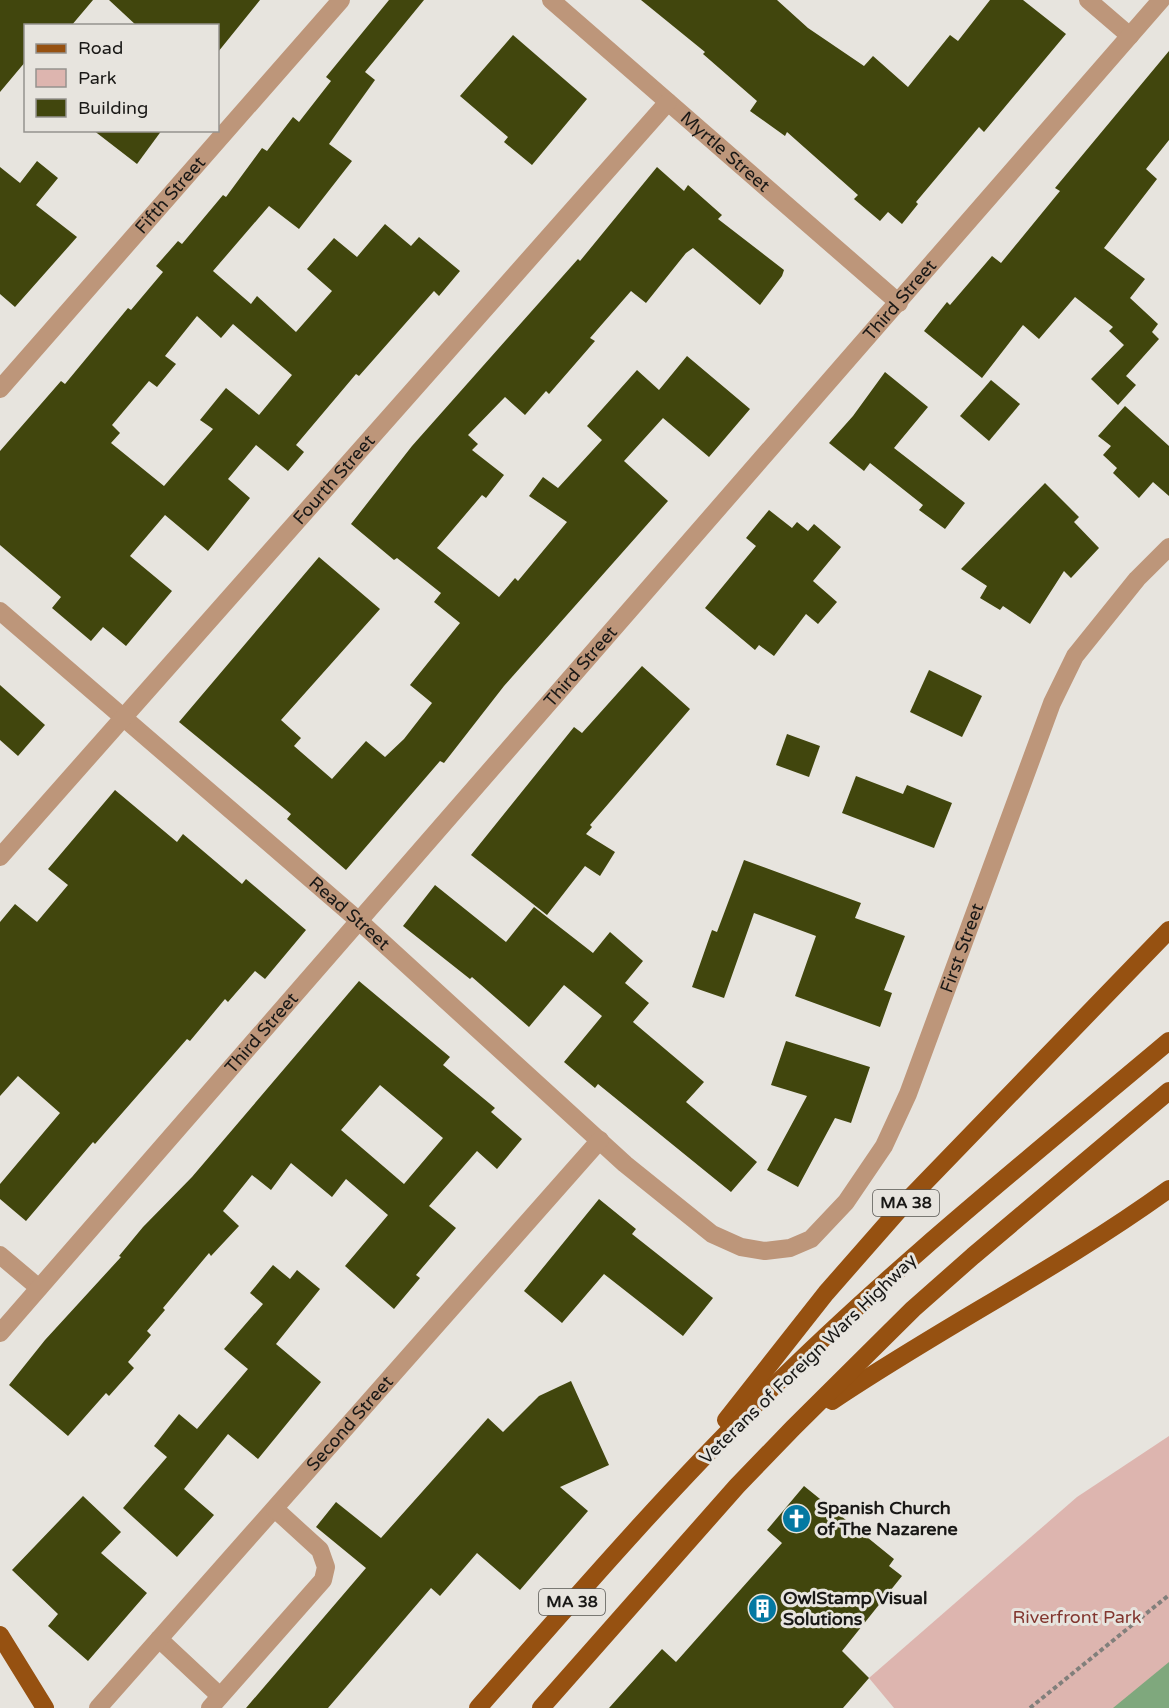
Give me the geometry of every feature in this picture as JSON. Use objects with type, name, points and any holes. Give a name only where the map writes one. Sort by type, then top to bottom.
[{"type":"main road","name":"MA 38","points":[[666,1497],[826,1293],[866,1247],[945,1160],[1169,930]]},
{"type":"main road","name":"Veterans of Foreign Wars Highway","points":[[478,1708],[666,1497],[759,1400],[854,1311],[996,1186],[1169,1041]]},
{"type":"main road","name":"Veterans of Foreign Wars Highway","points":[[541,1708],[717,1508],[793,1428],[921,1302],[1169,1091]]},
{"type":"main road","name":"MA 38","points":[[793,1428],[911,1349],[1071,1256],[1169,1189]]},
{"type":"main road","points":[[0,1635],[45,1708]]},
{"type":"street","name":"Fifth Street","points":[[0,389],[341,0]]},
{"type":"street","name":"Myrtle Street","points":[[551,0],[899,303]]},
{"type":"street","points":[[1088,0],[1130,36]]},
{"type":"street","name":"Third Street","points":[[0,1333],[1161,0]]},
{"type":"street","name":"Fourth Street","points":[[0,857],[668,102]]},
{"type":"street","name":"First Street","points":[[694,1221],[711,1234],[741,1247],[765,1251],[790,1248],[811,1239],[829,1223],[875,1162],[908,1094],[1052,703],[1075,656],[1137,579],[1169,548]]},
{"type":"street","name":"Read Street","points":[[0,610],[358,920],[600,1140],[694,1221]]},
{"type":"street","name":"Second Street","points":[[98,1708],[600,1140]]},
{"type":"street","points":[[0,1255],[39,1288]]},
{"type":"street","points":[[159,1640],[215,1704],[323,1580],[326,1566],[320,1550],[275,1509]]},
{"type":"path","points":[[1030,1708],[1169,1595]]},
{"type":"green space","name":"Riverfront Park","points":[[1169,1436],[1169,1708],[894,1708],[869,1678],[1077,1497]]},
{"type":"shaded area","points":[[1169,1662],[1169,1708],[1113,1708]]},
{"type":"building","points":[[0,0],[93,0],[73,24],[24,24],[24,63],[0,92]]},
{"type":"building","points":[[109,0],[260,0],[219,51],[219,24],[135,24]]},
{"type":"building","points":[[389,0],[424,0],[365,72],[375,80],[329,144],[352,161],[299,229],[269,206],[213,271],[251,304],[257,296],[296,332],[332,291],[307,269],[334,238],[357,257],[385,224],[411,246],[419,237],[460,271],[439,296],[434,291],[359,376],[356,374],[296,445],[304,452],[288,471],[256,445],[228,479],[250,498],[208,551],[165,515],[130,556],[172,591],[126,646],[103,627],[91,641],[52,608],[61,597],[0,545],[0,451],[61,381],[65,384],[128,308],[131,310],[163,272],[156,266],[178,241],[182,244],[223,195],[226,197],[262,148],[267,151],[293,117],[299,122],[331,81],[326,77]],"holes":[[[197,316],[221,338],[233,324],[292,375],[259,415],[226,388],[200,420],[213,429],[164,486],[111,443],[120,433],[112,425],[149,381],[157,387],[176,364],[165,356]]]},
{"type":"building","points":[[641,0],[777,0],[808,28],[864,66],[873,56],[908,87],[950,35],[958,41],[990,0],[1023,0],[1066,34],[984,132],[979,127],[916,202],[918,204],[902,224],[888,212],[880,221],[854,199],[858,195],[787,132],[785,136],[750,111],[757,101],[703,54],[705,52]]},
{"type":"building","points":[[513,35],[587,99],[532,165],[504,142],[508,137],[460,96]]},
{"type":"building","points":[[1169,51],[1169,140],[1146,169],[1157,179],[1104,248],[1145,279],[1130,298],[1158,324],[1152,332],[1159,339],[1126,376],[1136,385],[1118,405],[1091,379],[1124,345],[1109,331],[1113,327],[1075,297],[1039,339],[1023,325],[982,378],[924,331],[947,302],[950,305],[992,256],[1001,263],[1060,191],[1055,188]]},
{"type":"building","points":[[96,132],[161,132],[137,164]]},
{"type":"building","points":[[37,161],[58,178],[36,205],[77,237],[15,307],[0,294],[0,167],[20,183]]},
{"type":"building","points":[[657,167],[684,191],[688,185],[722,215],[718,219],[784,270],[782,276],[760,305],[693,248],[686,253],[646,303],[631,291],[590,338],[595,341],[549,394],[546,391],[525,415],[505,397],[468,435],[478,444],[472,450],[504,475],[486,498],[482,495],[437,548],[499,597],[515,578],[518,581],[567,522],[529,496],[543,477],[558,488],[602,440],[587,426],[637,370],[659,390],[687,356],[750,409],[709,457],[663,418],[624,461],[668,501],[504,686],[444,763],[440,761],[346,870],[287,819],[291,814],[179,722],[319,557],[380,609],[281,720],[301,738],[294,746],[332,779],[366,741],[385,757],[404,739],[432,703],[410,685],[460,623],[434,602],[441,593],[397,558],[394,560],[351,524],[412,446],[578,259],[580,261]]},
{"type":"building","points":[[885,372],[928,407],[894,448],[965,503],[945,529],[919,510],[923,505],[870,463],[864,471],[829,443],[853,416]]},
{"type":"building","points":[[991,380],[1020,404],[989,441],[960,416]]},
{"type":"building","points":[[1125,406],[1169,446],[1169,496],[1153,482],[1139,498],[1113,473],[1117,468],[1103,455],[1111,446],[1098,436]]},
{"type":"building","points":[[1045,483],[1079,517],[1074,522],[1099,548],[1071,578],[1064,571],[1030,624],[1003,606],[1000,610],[980,598],[987,586],[961,569]]},
{"type":"building","points":[[769,510],[792,528],[797,522],[808,531],[814,524],[841,547],[813,581],[837,602],[818,624],[806,614],[774,656],[759,645],[755,650],[705,608],[756,546],[746,538]]},
{"type":"building","points":[[642,666],[690,709],[590,825],[592,827],[586,834],[615,852],[600,876],[585,866],[547,915],[471,855],[574,727],[582,733]]},
{"type":"building","points":[[929,670],[982,696],[962,737],[910,712]]},
{"type":"building","points":[[0,685],[45,725],[18,756],[0,740]]},
{"type":"building","points":[[787,734],[820,746],[809,777],[776,765]]},
{"type":"building","points":[[856,776],[903,794],[907,785],[952,803],[934,848],[842,813]]},
{"type":"building","points":[[115,790],[177,842],[183,834],[242,884],[246,879],[306,930],[265,979],[255,971],[228,1002],[225,999],[190,1041],[187,1039],[95,1144],[93,1142],[26,1221],[0,1199],[0,1184],[60,1113],[18,1076],[0,1096],[0,922],[15,904],[37,922],[68,885],[48,869]]},
{"type":"building","points":[[744,860],[861,903],[855,918],[905,936],[884,990],[892,993],[880,1027],[795,996],[816,936],[754,913],[724,998],[692,987],[712,930],[717,932]]},
{"type":"building","points":[[435,885],[506,942],[534,907],[593,953],[610,932],[643,961],[625,983],[649,1003],[633,1022],[704,1082],[686,1102],[757,1162],[731,1192],[598,1084],[595,1088],[564,1062],[602,1016],[564,985],[529,1027],[472,977],[470,979],[403,926]]},
{"type":"building","points":[[359,981],[450,1057],[443,1065],[495,1108],[491,1112],[522,1139],[497,1169],[477,1151],[429,1206],[456,1228],[416,1275],[420,1278],[394,1309],[345,1266],[388,1215],[346,1179],[332,1197],[291,1163],[271,1190],[252,1175],[223,1211],[239,1226],[211,1256],[209,1253],[163,1308],[165,1310],[147,1331],[151,1335],[128,1362],[134,1368],[109,1396],[106,1393],[68,1436],[9,1385],[45,1340],[121,1257],[119,1256],[143,1227],[192,1177]],"holes":[[[380,1085],[443,1138],[404,1184],[341,1130]]]},
{"type":"building","points":[[786,1041],[870,1067],[851,1123],[835,1118],[798,1187],[767,1170],[807,1096],[771,1085]]},
{"type":"building","points":[[599,1199],[636,1229],[632,1234],[713,1298],[683,1336],[604,1274],[562,1323],[524,1291]]},
{"type":"building","points":[[273,1265],[290,1279],[297,1270],[320,1289],[276,1344],[321,1382],[258,1459],[228,1434],[184,1489],[214,1515],[177,1557],[123,1508],[167,1457],[154,1446],[179,1414],[197,1429],[248,1369],[224,1349],[263,1304],[250,1293]]},
{"type":"building","points":[[571,1381],[609,1465],[560,1487],[588,1511],[520,1590],[477,1553],[440,1596],[431,1588],[328,1708],[246,1708],[366,1568],[316,1527],[336,1502],[381,1538],[488,1418],[503,1432],[539,1396]]},
{"type":"building","name":"OwlStamp Visual Solutions","points":[[804,1486],[894,1559],[889,1566],[902,1576],[842,1651],[869,1678],[843,1708],[609,1708],[662,1649],[676,1662],[782,1543],[767,1530]]},
{"type":"building","points":[[83,1496],[121,1532],[101,1553],[147,1593],[88,1661],[48,1626],[58,1614],[12,1570]]},
{"type":"place","name":"Spanish Church of The Nazarene","points":[[796,1518]]},
{"type":"place","name":"OwlStamp Visual Solutions","points":[[762,1608]]}]
